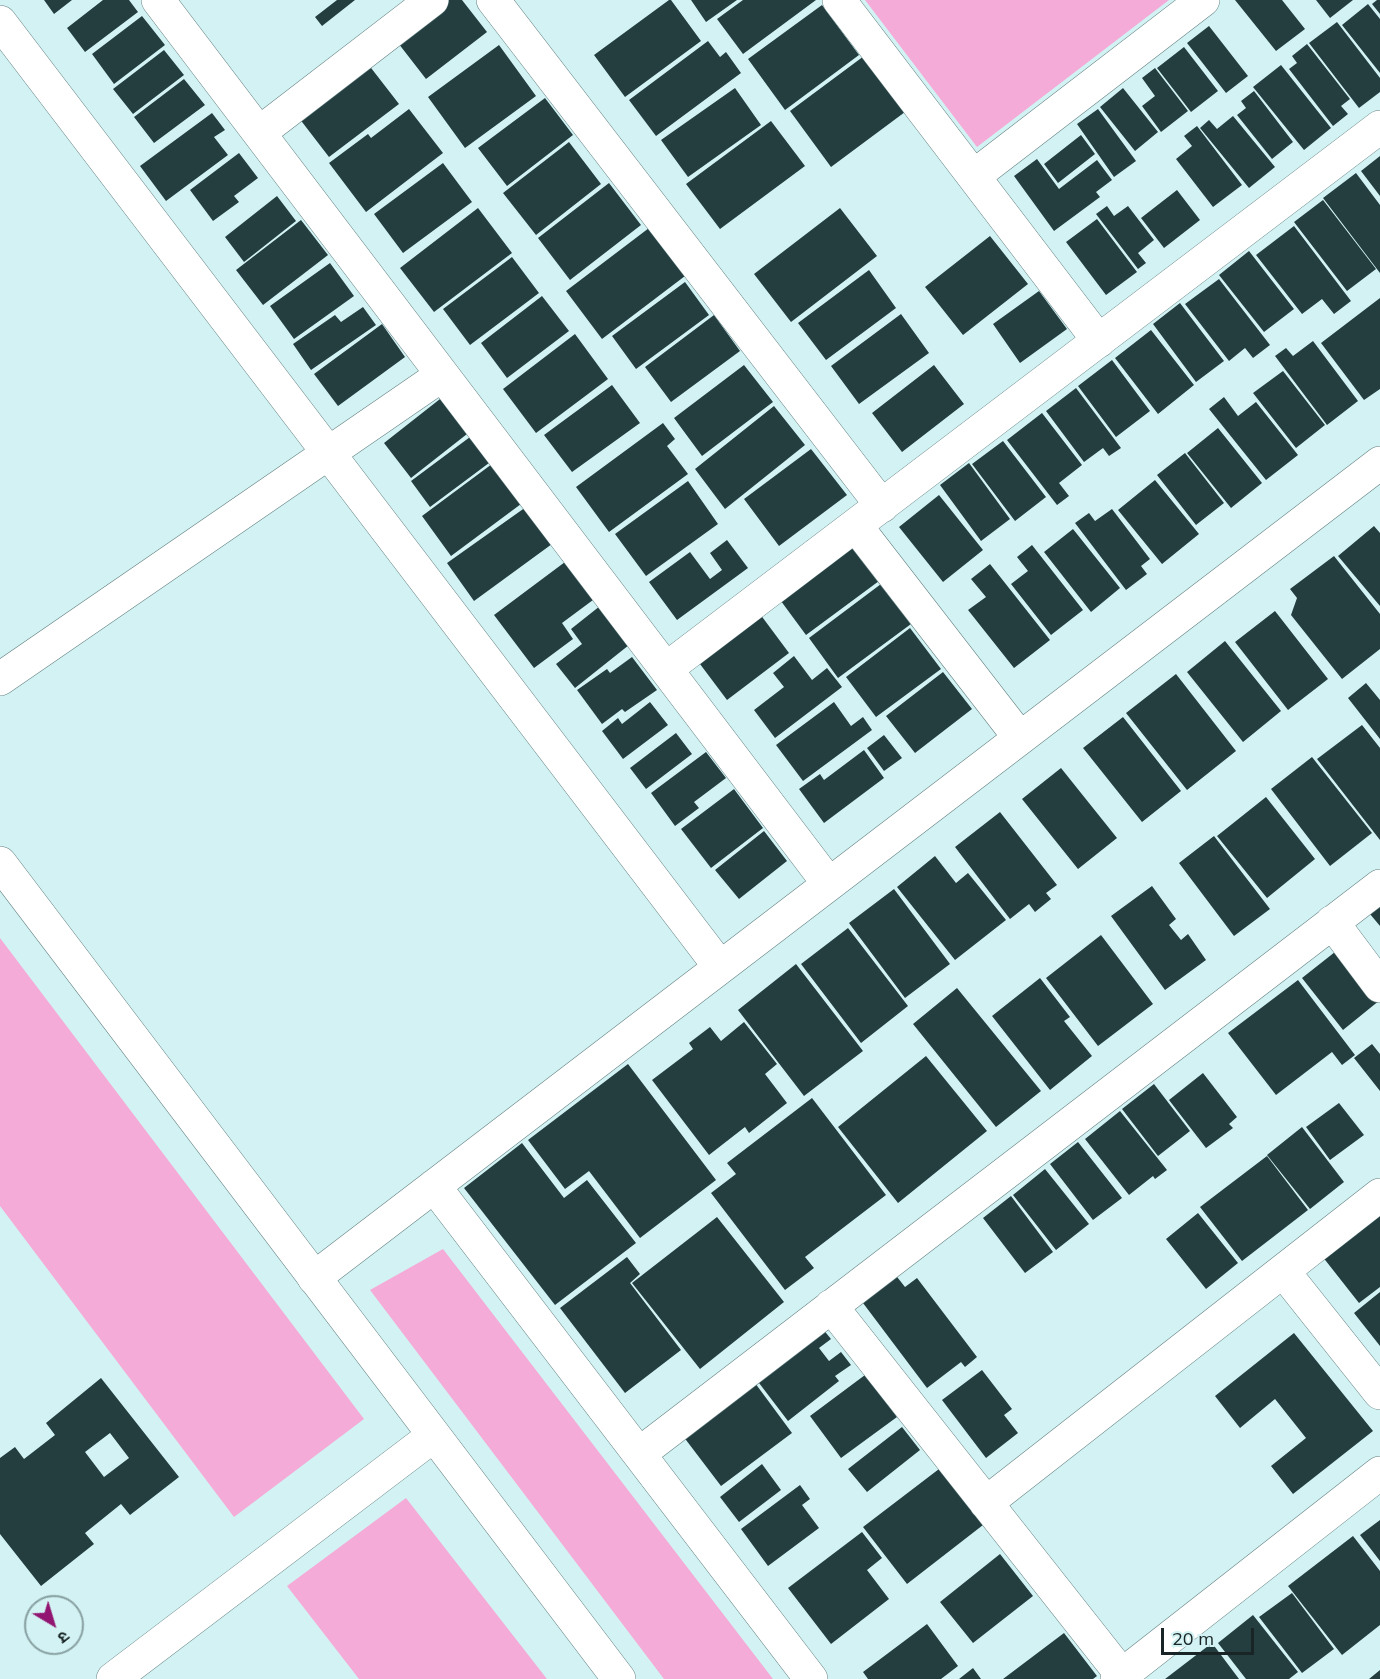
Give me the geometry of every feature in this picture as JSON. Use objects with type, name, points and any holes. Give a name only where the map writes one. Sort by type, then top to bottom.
[{"type":"street","points":[[158,0],[830,884]]},
{"type":"street","points":[[259,133],[432,0]]},
{"type":"street","points":[[493,0],[882,506]]},
{"type":"street","points":[[839,0],[1099,341]]},
{"type":"street","points":[[974,176],[1203,0]]},
{"type":"street","points":[[0,22],[720,967]]},
{"type":"street","points":[[666,669],[1380,127]]},
{"type":"street","points":[[0,679],[442,375]]},
{"type":"street","points":[[314,1278],[1380,463]]},
{"type":"street","points":[[856,526],[1020,738]]},
{"type":"street","points":[[0,863],[619,1679]]},
{"type":"street","points":[[639,1454],[1380,886]]},
{"type":"street","points":[[1332,922],[1380,986]]},
{"type":"street","points":[[434,1186],[811,1679]]},
{"type":"street","points":[[986,1503],[1380,1195]]},
{"type":"street","points":[[1283,1271],[1380,1393]]},
{"type":"street","points":[[831,1306],[1119,1677],[1380,1473]]},
{"type":"street","points":[[113,1679],[433,1436]]},
{"type":"shaded area","points":[[865,0],[1169,0],[977,147]]},
{"type":"shaded area","points":[[0,938],[364,1419],[234,1517],[0,1206]]},
{"type":"shaded area","points":[[443,1249],[773,1679],[664,1679],[370,1290]]},
{"type":"shaded area","points":[[406,1498],[547,1679],[359,1679],[287,1586]]},
{"type":"building","points":[[44,0],[72,0],[54,14]]},
{"type":"building","points":[[103,0],[129,0],[138,12],[85,52],[67,28]]},
{"type":"building","points":[[337,0],[355,0],[322,26],[315,17]]},
{"type":"building","points":[[446,0],[462,0],[487,32],[426,79],[395,39]]},
{"type":"building","points":[[669,0],[701,41],[625,97],[594,55]]},
{"type":"building","points":[[691,0],[737,0],[706,22]]},
{"type":"building","points":[[743,0],[816,0],[743,54],[717,19]]},
{"type":"building","points":[[1235,0],[1282,0],[1305,29],[1276,51]]},
{"type":"building","points":[[1316,0],[1353,0],[1330,18]]},
{"type":"building","points":[[1380,0],[1380,14],[1372,4]]},
{"type":"building","points":[[1368,4],[1380,19],[1380,73],[1342,25]]},
{"type":"building","points":[[822,5],[859,55],[785,110],[748,59]]},
{"type":"building","points":[[142,16],[165,45],[114,84],[92,54]]},
{"type":"building","points":[[1337,22],[1380,78],[1380,92],[1359,108],[1309,43]]},
{"type":"building","points":[[1209,26],[1248,76],[1226,93],[1187,43]]},
{"type":"building","points":[[708,41],[720,57],[726,52],[741,73],[656,136],[629,100]]},
{"type":"building","points":[[1307,44],[1350,99],[1341,106],[1348,114],[1333,126],[1289,69],[1297,63],[1292,56]]},
{"type":"building","points":[[499,45],[536,96],[465,148],[428,97]]},
{"type":"building","points":[[1184,47],[1218,91],[1191,112],[1157,68]]},
{"type":"building","points":[[164,50],[184,75],[133,114],[113,89]]},
{"type":"building","points":[[864,56],[905,112],[831,167],[790,111]]},
{"type":"building","points":[[368,64],[399,104],[329,157],[299,118]]},
{"type":"building","points":[[1281,65],[1331,128],[1304,150],[1253,87]]},
{"type":"building","points":[[1155,68],[1188,111],[1161,132],[1142,106],[1155,96],[1142,78]]},
{"type":"building","points":[[184,79],[205,105],[154,143],[134,117]]},
{"type":"building","points":[[735,88],[761,125],[688,177],[661,140]]},
{"type":"building","points":[[1123,88],[1158,132],[1135,151],[1100,107]]},
{"type":"building","points":[[1254,91],[1293,142],[1272,159],[1237,115],[1246,108],[1241,101]]},
{"type":"building","points":[[545,98],[573,135],[507,186],[478,148]]},
{"type":"building","points":[[409,109],[443,153],[366,212],[329,163],[368,134],[371,138]]},
{"type":"building","points":[[1098,109],[1136,161],[1114,177],[1077,124]]},
{"type":"building","points":[[212,113],[225,130],[214,137],[228,155],[166,201],[140,166]]},
{"type":"building","points":[[1233,116],[1275,167],[1249,188],[1200,128],[1209,120],[1217,129]]},
{"type":"building","points":[[771,121],[805,166],[720,229],[686,184]]},
{"type":"building","points":[[1197,126],[1242,185],[1213,207],[1176,159],[1192,146],[1184,136]]},
{"type":"building","points":[[1081,135],[1095,154],[1058,183],[1044,164]]},
{"type":"building","points":[[569,142],[601,184],[536,235],[503,193]]},
{"type":"building","points":[[239,153],[258,178],[234,196],[239,202],[213,221],[190,190]]},
{"type":"building","points":[[1380,156],[1380,196],[1361,171]]},
{"type":"building","points":[[1037,159],[1059,189],[1097,160],[1112,180],[1096,192],[1100,197],[1054,231],[1014,176]]},
{"type":"building","points":[[443,163],[472,202],[403,253],[374,214]]},
{"type":"building","points":[[1356,173],[1380,205],[1380,273],[1323,198]]},
{"type":"building","points":[[609,183],[641,225],[570,280],[538,238]]},
{"type":"building","points":[[1177,190],[1200,220],[1164,248],[1141,218]]},
{"type":"building","points":[[277,196],[296,221],[244,262],[225,237]]},
{"type":"building","points":[[1323,200],[1376,269],[1347,291],[1294,222]]},
{"type":"building","points":[[1107,206],[1114,216],[1128,206],[1154,240],[1138,253],[1146,263],[1138,269],[1096,214]]},
{"type":"building","points":[[478,208],[512,253],[434,312],[400,268]]},
{"type":"building","points":[[840,208],[877,256],[791,322],[754,274]]},
{"type":"building","points":[[1097,219],[1137,272],[1106,295],[1066,242]]},
{"type":"building","points":[[301,220],[328,255],[263,305],[236,270]]},
{"type":"building","points":[[1294,226],[1351,301],[1334,314],[1322,299],[1302,314],[1256,255]]},
{"type":"building","points":[[649,228],[685,276],[602,339],[566,291]]},
{"type":"building","points":[[990,236],[1028,284],[963,335],[925,287]]},
{"type":"building","points":[[1249,251],[1294,309],[1264,332],[1219,275]]},
{"type":"building","points":[[512,257],[539,293],[470,345],[443,309]]},
{"type":"building","points":[[330,263],[354,296],[294,339],[270,306]]},
{"type":"building","points":[[869,270],[896,308],[826,360],[798,323]]},
{"type":"building","points":[[1219,279],[1270,345],[1253,358],[1245,348],[1229,361],[1185,304]]},
{"type":"building","points":[[685,282],[709,315],[636,369],[612,336]]},
{"type":"building","points":[[1039,291],[1067,329],[1020,363],[993,324]]},
{"type":"building","points":[[542,296],[569,331],[507,378],[481,343]]},
{"type":"building","points":[[1380,298],[1380,389],[1364,400],[1321,343]]},
{"type":"building","points":[[1180,303],[1224,361],[1196,382],[1153,324]]},
{"type":"building","points":[[363,307],[376,325],[311,370],[293,344],[335,315],[341,322]]},
{"type":"building","points":[[901,314],[929,353],[859,404],[831,366]]},
{"type":"building","points":[[714,315],[740,351],[671,402],[645,367]]},
{"type":"building","points":[[382,324],[405,357],[338,406],[314,374]]},
{"type":"building","points":[[1151,330],[1194,385],[1158,414],[1115,358]]},
{"type":"building","points":[[575,334],[608,379],[536,433],[503,389]]},
{"type":"building","points":[[1313,341],[1358,401],[1327,425],[1275,356],[1286,348],[1293,356]]},
{"type":"building","points":[[1112,360],[1150,411],[1116,437],[1078,386]]},
{"type":"building","points":[[744,365],[773,402],[702,456],[674,418]]},
{"type":"building","points":[[934,365],[964,404],[902,452],[872,413]]},
{"type":"building","points":[[1283,371],[1325,425],[1296,448],[1253,393]]},
{"type":"building","points":[[612,385],[640,423],[572,472],[544,435]]},
{"type":"building","points":[[1076,388],[1121,448],[1109,456],[1103,448],[1084,462],[1046,411]]},
{"type":"building","points":[[1224,397],[1238,416],[1256,402],[1298,455],[1266,480],[1209,409]]},
{"type":"building","points":[[440,399],[467,434],[411,478],[384,443]]},
{"type":"building","points":[[774,406],[805,445],[725,509],[695,469]]},
{"type":"building","points":[[1042,413],[1082,465],[1059,483],[1069,496],[1057,505],[1007,440]]},
{"type":"building","points":[[663,423],[675,439],[667,446],[688,474],[609,532],[576,487]]},
{"type":"building","points":[[1218,428],[1262,483],[1231,508],[1187,453]]},
{"type":"building","points":[[470,437],[489,463],[430,507],[411,481]]},
{"type":"building","points":[[1003,441],[1046,497],[1015,521],[972,464]]},
{"type":"building","points":[[811,449],[847,495],[779,546],[744,499]]},
{"type":"building","points":[[1185,453],[1224,503],[1196,525],[1157,475]]},
{"type":"building","points":[[969,463],[1010,519],[981,541],[940,485]]},
{"type":"building","points":[[492,464],[521,504],[451,556],[422,516]]},
{"type":"building","points":[[1155,480],[1199,534],[1162,564],[1118,510]]},
{"type":"building","points":[[688,481],[718,524],[646,576],[615,534]]},
{"type":"building","points":[[939,495],[983,550],[943,582],[899,527]]},
{"type":"building","points":[[526,507],[552,544],[474,601],[447,563]]},
{"type":"building","points":[[1112,509],[1150,559],[1141,566],[1147,574],[1126,590],[1075,523],[1089,513],[1095,521]]},
{"type":"building","points":[[1374,526],[1380,533],[1380,606],[1338,556]]},
{"type":"building","points":[[1073,529],[1120,588],[1091,612],[1044,552]]},
{"type":"building","points":[[727,540],[748,568],[677,620],[649,582],[690,552],[710,579],[722,570],[710,553]]},
{"type":"building","points":[[851,543],[879,581],[806,635],[778,597]]},
{"type":"building","points":[[1032,545],[1083,610],[1051,635],[1011,584],[1028,571],[1017,557]]},
{"type":"building","points":[[1334,556],[1380,614],[1380,649],[1342,679],[1291,615],[1297,598],[1290,589]]},
{"type":"building","points":[[565,562],[593,600],[562,623],[573,639],[534,668],[494,615]]},
{"type":"building","points":[[990,564],[1050,640],[1014,668],[968,610],[986,597],[971,579]]},
{"type":"building","points":[[881,584],[911,624],[838,678],[809,638]]},
{"type":"building","points":[[600,606],[629,645],[575,688],[556,664],[582,644],[571,629]]},
{"type":"building","points":[[1275,611],[1328,679],[1288,710],[1235,642]]},
{"type":"building","points":[[760,614],[789,653],[727,700],[697,660]]},
{"type":"building","points":[[910,628],[941,669],[876,717],[846,677]]},
{"type":"building","points":[[1225,641],[1281,711],[1243,742],[1187,672]]},
{"type":"building","points":[[794,656],[812,680],[827,668],[842,687],[775,738],[754,710],[784,687],[773,673]]},
{"type":"building","points":[[632,657],[657,690],[625,712],[622,709],[602,724],[577,690],[607,669],[610,673]]},
{"type":"building","points":[[943,672],[972,709],[915,753],[886,716]]},
{"type":"building","points":[[1176,674],[1236,751],[1187,790],[1126,713]]},
{"type":"building","points":[[1366,683],[1380,700],[1380,739],[1348,698]]},
{"type":"building","points":[[650,702],[668,725],[623,759],[602,731],[618,718],[622,724]]},
{"type":"building","points":[[834,702],[851,726],[863,717],[872,730],[803,781],[776,745]]},
{"type":"building","points":[[1123,717],[1181,791],[1142,822],[1083,748]]},
{"type":"building","points":[[1362,725],[1380,748],[1380,840],[1317,759]]},
{"type":"building","points":[[676,733],[692,754],[646,789],[630,768]]},
{"type":"building","points":[[884,735],[902,758],[884,771],[867,748]]},
{"type":"building","points":[[864,750],[884,778],[824,823],[799,789],[820,774],[824,780]]},
{"type":"building","points":[[706,752],[726,778],[694,802],[699,808],[675,826],[651,793]]},
{"type":"building","points":[[1312,757],[1372,833],[1330,866],[1271,789]]},
{"type":"building","points":[[1061,768],[1117,838],[1078,869],[1022,799]]},
{"type":"building","points":[[734,789],[763,828],[711,868],[681,829]]},
{"type":"building","points":[[1266,797],[1315,859],[1267,898],[1217,836]]},
{"type":"building","points":[[1000,812],[1057,885],[1046,893],[1051,899],[1035,912],[1029,904],[1010,919],[955,847]]},
{"type":"building","points":[[764,831],[787,861],[739,899],[715,870]]},
{"type":"building","points":[[1214,836],[1270,909],[1234,936],[1179,863]]},
{"type":"building","points":[[935,856],[956,883],[968,873],[1006,920],[955,960],[897,887]]},
{"type":"building","points":[[1152,886],[1176,919],[1169,925],[1181,940],[1188,934],[1206,960],[1165,990],[1111,916]]},
{"type":"building","points":[[894,889],[950,964],[905,998],[849,923]]},
{"type":"building","points":[[1380,896],[1380,926],[1365,908]]},
{"type":"building","points":[[848,928],[908,1006],[861,1043],[801,964]]},
{"type":"building","points":[[1101,935],[1153,1004],[1098,1046],[1046,978]]},
{"type":"building","points":[[1340,948],[1380,1000],[1343,1030],[1302,978]]},
{"type":"building","points":[[796,964],[863,1051],[804,1096],[738,1010]]},
{"type":"building","points":[[1040,978],[1070,1017],[1064,1021],[1092,1056],[1050,1090],[992,1016]]},
{"type":"building","points":[[1298,980],[1355,1055],[1342,1065],[1332,1052],[1276,1095],[1228,1033]]},
{"type":"building","points":[[957,988],[1041,1091],[996,1127],[913,1024]]},
{"type":"building","points":[[744,1022],[777,1064],[765,1074],[787,1103],[749,1133],[745,1127],[709,1155],[652,1080],[693,1049],[689,1043],[710,1027],[721,1041]]},
{"type":"building","points":[[1372,1044],[1380,1054],[1380,1091],[1354,1058]]},
{"type":"building","points":[[926,1056],[987,1131],[898,1203],[838,1127]]},
{"type":"building","points":[[628,1064],[716,1180],[640,1238],[589,1171],[565,1189],[528,1140]]},
{"type":"building","points":[[1203,1073],[1237,1117],[1229,1124],[1233,1128],[1206,1148],[1169,1100]]},
{"type":"building","points":[[1154,1084],[1190,1131],[1158,1156],[1122,1109]]},
{"type":"building","points":[[812,1098],[886,1195],[805,1257],[814,1268],[785,1290],[711,1193],[736,1174],[727,1163]]},
{"type":"building","points":[[1339,1103],[1364,1135],[1330,1160],[1306,1127]]},
{"type":"building","points":[[1120,1111],[1167,1170],[1155,1179],[1153,1176],[1129,1195],[1085,1139]]},
{"type":"building","points":[[1302,1127],[1344,1182],[1310,1209],[1267,1155]]},
{"type":"building","points":[[1078,1142],[1122,1198],[1093,1220],[1050,1164]]},
{"type":"building","points":[[522,1143],[564,1198],[587,1180],[636,1243],[555,1305],[464,1188]]},
{"type":"building","points":[[1267,1156],[1308,1210],[1242,1261],[1200,1207]]},
{"type":"building","points":[[1045,1169],[1089,1224],[1056,1250],[1013,1195]]},
{"type":"building","points":[[1011,1196],[1053,1252],[1025,1273],[983,1218]]},
{"type":"building","points":[[1380,1212],[1380,1287],[1359,1303],[1322,1256]]},
{"type":"building","points":[[1198,1213],[1238,1263],[1206,1289],[1166,1239]]},
{"type":"building","points":[[717,1217],[784,1302],[700,1369],[632,1283]]},
{"type":"building","points":[[627,1257],[640,1274],[630,1283],[681,1350],[625,1393],[560,1308]]},
{"type":"building","points":[[894,1273],[905,1287],[917,1278],[977,1357],[965,1367],[961,1362],[927,1388],[860,1299]]},
{"type":"building","points":[[1380,1292],[1380,1346],[1354,1313]]},
{"type":"building","points":[[822,1328],[831,1339],[819,1348],[829,1361],[841,1352],[851,1365],[835,1376],[839,1381],[788,1421],[756,1379]]},
{"type":"building","points":[[1294,1333],[1373,1431],[1293,1494],[1271,1466],[1306,1438],[1275,1399],[1240,1428],[1215,1396]]},
{"type":"building","points":[[982,1370],[1012,1409],[1004,1415],[1018,1433],[986,1458],[942,1400]]},
{"type":"building","points":[[865,1375],[897,1417],[841,1458],[810,1416]]},
{"type":"building","points":[[101,1378],[179,1477],[130,1515],[121,1504],[85,1533],[94,1544],[41,1586],[0,1534],[0,1458],[15,1447],[24,1459],[55,1435],[46,1423]],"holes":[[[110,1433],[129,1458],[104,1477],[85,1452]]]},
{"type":"building","points":[[755,1383],[792,1433],[721,1486],[683,1436]]},
{"type":"building","points":[[902,1427],[920,1450],[867,1492],[848,1469]]},
{"type":"building","points":[[762,1464],[781,1490],[739,1522],[720,1497]]},
{"type":"building","points":[[939,1469],[983,1525],[907,1584],[863,1527]]},
{"type":"building","points":[[800,1485],[810,1499],[802,1505],[819,1528],[768,1566],[741,1529]]},
{"type":"building","points":[[1380,1520],[1380,1561],[1360,1535]]},
{"type":"building","points":[[862,1532],[882,1558],[867,1570],[889,1599],[831,1644],[788,1588]]},
{"type":"building","points":[[1353,1536],[1380,1571],[1380,1625],[1342,1655],[1288,1586]]},
{"type":"building","points":[[1000,1554],[1033,1596],[973,1643],[940,1602]]},
{"type":"building","points":[[1292,1593],[1334,1649],[1302,1673],[1259,1617]]},
{"type":"building","points":[[1253,1615],[1298,1672],[1289,1679],[1246,1679],[1218,1643]]},
{"type":"building","points":[[927,1624],[958,1666],[941,1679],[868,1679],[863,1672]]},
{"type":"building","points":[[1064,1633],[1097,1676],[1093,1679],[1003,1679]]},
{"type":"building","points":[[1212,1643],[1239,1679],[1165,1679]]},
{"type":"building","points":[[973,1668],[981,1679],[959,1679]]},
{"type":"building","points":[[1380,1670],[1380,1679],[1369,1679]]}]
